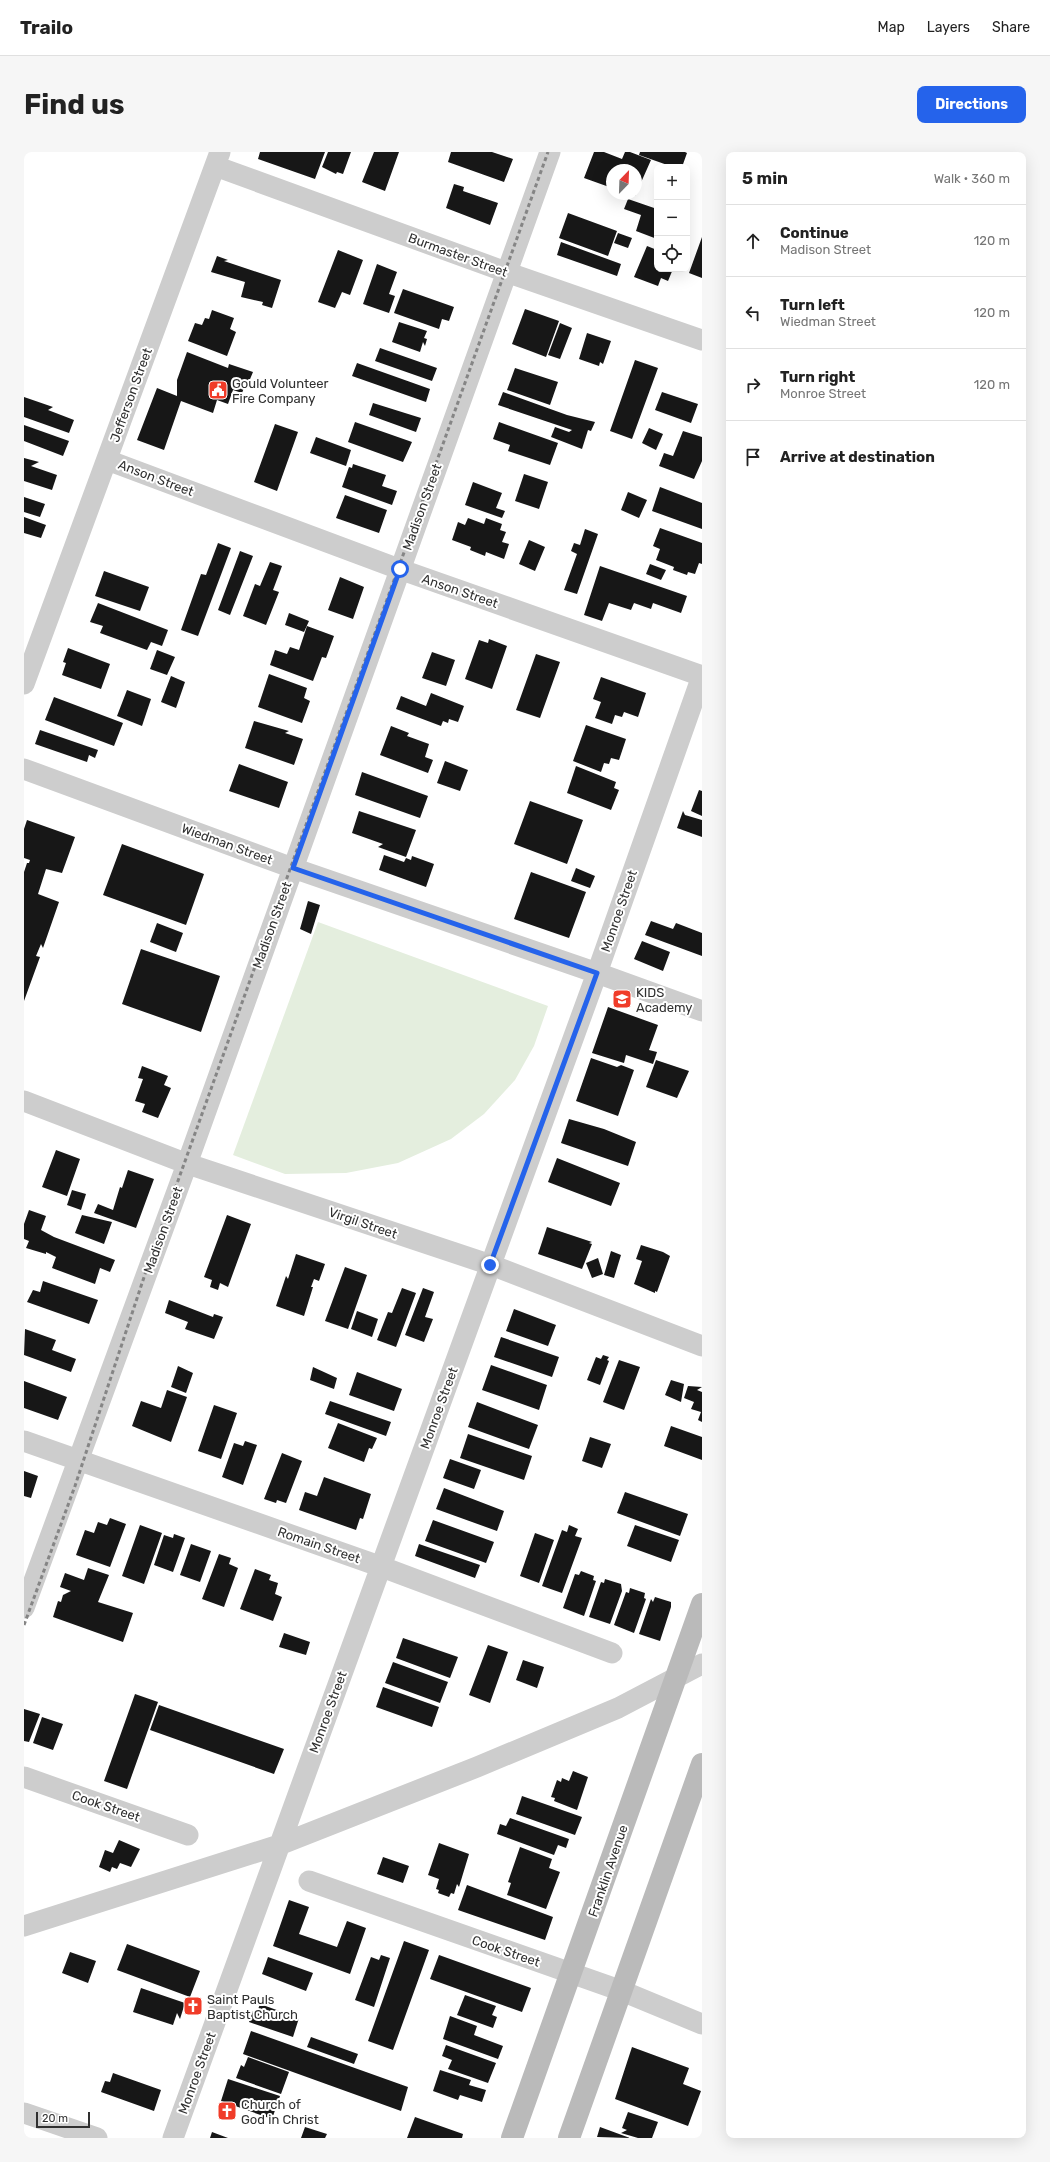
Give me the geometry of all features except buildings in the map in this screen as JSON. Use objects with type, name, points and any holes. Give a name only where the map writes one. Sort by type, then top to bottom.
[{"type":"main road","name":"Franklin Avenue","points":[[512,2138],[572,1974],[702,1604]]},
{"type":"main road","points":[[569,2138],[702,1764]]},
{"type":"street","name":"Madison Street","points":[[24,1608],[77,1460],[187,1164],[550,152]]},
{"type":"street","name":"Burmaster Street","points":[[217,159],[506,272],[702,340]]},
{"type":"street","name":"Jefferson Street","points":[[24,684],[217,159]]},
{"type":"street","name":"Anson Street","points":[[107,460],[400,569],[702,676]]},
{"type":"street","name":"Monroe Street","points":[[173,2138],[597,973],[702,676]]},
{"type":"street","name":"Wiedman Street","points":[[24,769],[293,868],[597,973],[702,1011]]},
{"type":"street","name":"Virgil Street","points":[[24,1101],[187,1164],[490,1265],[702,1346]]},
{"type":"street","name":"Romain Street","points":[[24,1441],[382,1567],[612,1653]]},
{"type":"street","points":[[24,1926],[279,1845],[477,1767],[618,1708],[677,1675],[702,1664]]},
{"type":"street","name":"Cook Street","points":[[24,1778],[188,1835]]},
{"type":"street","name":"Cook Street","points":[[309,1881],[622,1991],[702,2024]]},
{"type":"street","points":[[24,2113],[97,2138]]},
{"type":"green space","points":[[318,922],[548,1006],[534,1046],[515,1080],[484,1114],[451,1139],[398,1163],[346,1173],[285,1174],[233,1155]]},
{"type":"railway","points":[[24,1625],[75,1486],[152,1253],[548,152]]},
{"type":"place","name":"Gould Volunteer Fire Company","points":[[218,390]]},
{"type":"place","name":"KIDS Academy","points":[[622,999]]},
{"type":"place","name":"Saint Pauls Baptist Church","points":[[193,2006]]},
{"type":"place","name":"Church of God in Christ","points":[[227,2111]]},
{"type":"route","points":[[400,569],[293,868],[597,973],[490,1265]]}]
